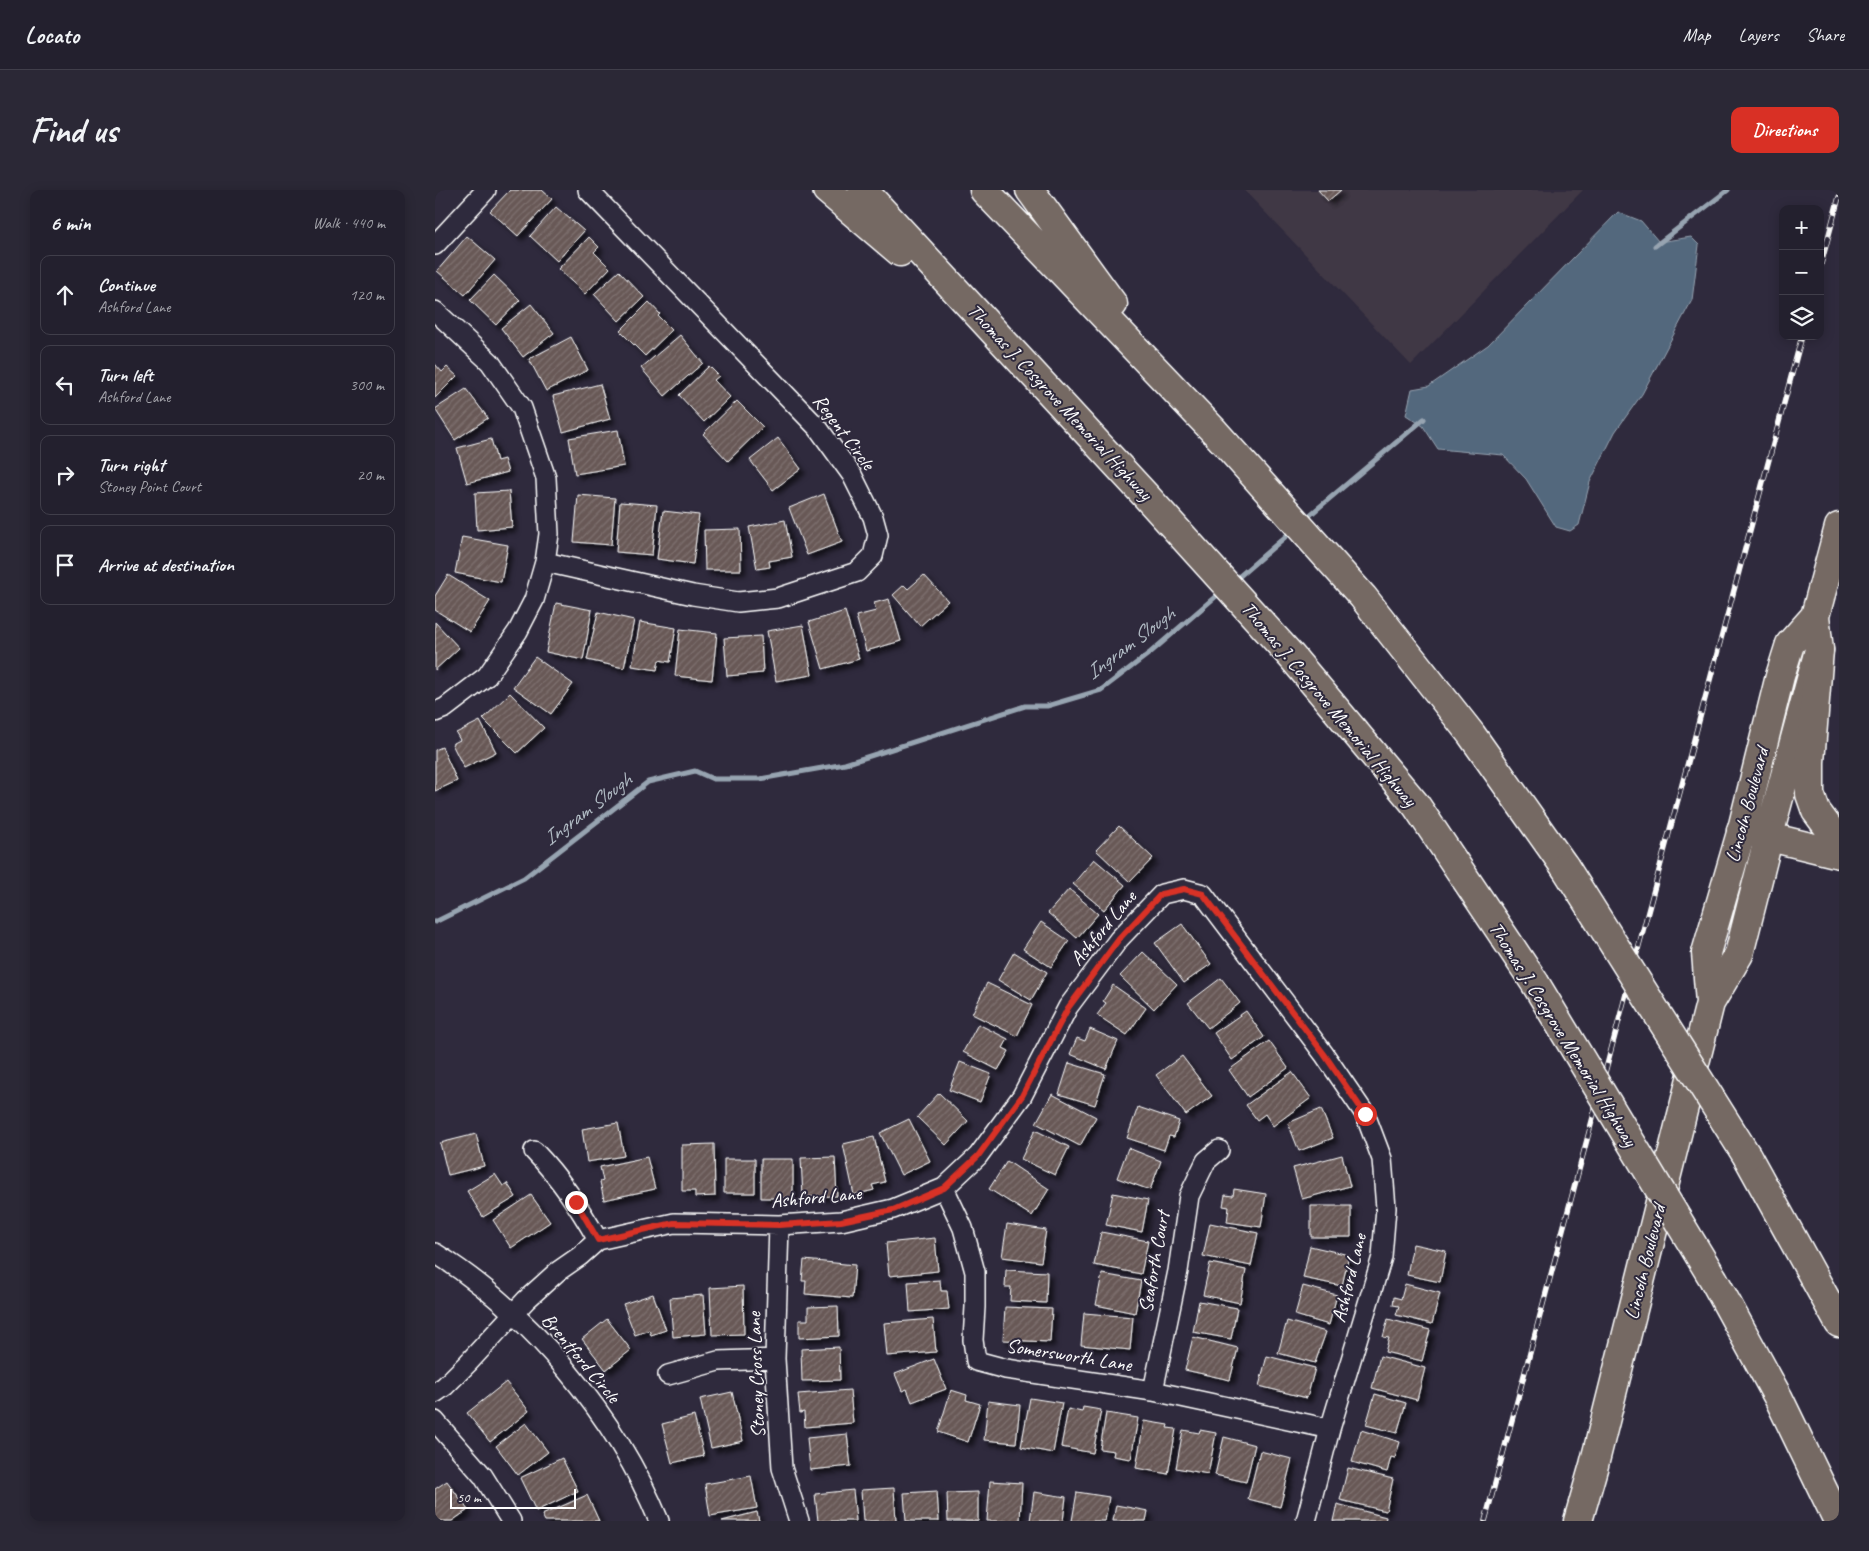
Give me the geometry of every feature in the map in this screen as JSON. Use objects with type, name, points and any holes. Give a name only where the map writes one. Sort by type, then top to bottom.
[{"type":"main road","points":[[827,190],[993,330]]},
{"type":"main road","name":"Thomas J. Cosgrove Memorial Highway","points":[[863,190],[1146,496],[1291,657],[1416,805],[1535,983],[1714,1280],[1779,1400],[1838,1521]]},
{"type":"main road","points":[[984,190],[1215,432],[1363,597],[1471,734],[1565,867],[1747,1156],[1839,1322]]},
{"type":"main road","points":[[1030,190],[1169,383]]},
{"type":"main road","name":"Lincoln Boulevard","points":[[1578,1521],[1594,1465],[1710,1003],[1739,954],[1773,816],[1819,650],[1815,616],[1839,527]]},
{"type":"main road","name":"Lincoln Boulevard","points":[[1710,1003],[1706,953],[1741,830],[1779,676],[1790,644],[1815,616]]},
{"type":"main road","points":[[1819,650],[1810,762],[1811,794],[1816,811],[1839,842]]},
{"type":"main road","points":[[1741,830],[1839,854]]},
{"type":"street","points":[[435,245],[486,190]]},
{"type":"street","name":"Regent Circle","points":[[545,562],[693,595],[739,602],[778,598],[857,572],[873,556],[878,535],[873,517],[852,475],[818,428],[587,190]]},
{"type":"street","points":[[435,310],[490,362],[522,408],[546,478],[549,534],[545,562],[534,600],[518,631],[487,676],[445,708],[435,712]]},
{"type":"street","name":"Ashford Lane","points":[[435,1392],[445,1386],[513,1314],[557,1272],[598,1240],[674,1223],[779,1225],[841,1221],[893,1210],[944,1188],[978,1156],[1022,1096],[1068,1008],[1119,939],[1161,894],[1184,889],[1203,894],[1324,1054],[1365,1114],[1382,1160],[1387,1208],[1382,1257],[1306,1521]]},
{"type":"street","name":"Seaforth Court","points":[[1153,1391],[1178,1271],[1189,1196],[1206,1161],[1219,1150]]},
{"type":"street","points":[[534,1151],[555,1173],[576,1202],[598,1240]]},
{"type":"street","name":"Somersworth Lane","points":[[944,1188],[963,1228],[975,1272],[973,1340],[976,1361],[1006,1369],[1153,1391],[1331,1429]]},
{"type":"street","name":"Stoney Cross Lane","points":[[779,1225],[775,1360],[782,1468],[799,1521]]},
{"type":"street","name":"Brentford Circle","points":[[435,1253],[513,1314],[557,1359],[583,1390],[632,1465],[659,1521]]},
{"type":"street","points":[[669,1374],[719,1361],[775,1360]]},
{"type":"street","points":[[435,1421],[483,1476],[511,1521]]},
{"type":"shaded area","points":[[1244,190],[1583,190],[1411,365]]},
{"type":"water","points":[[1618,212],[1641,221],[1659,242],[1691,237],[1699,245],[1692,300],[1642,394],[1615,432],[1590,482],[1579,525],[1570,531],[1556,527],[1526,479],[1503,455],[1438,449],[1423,426],[1406,415],[1412,389],[1429,386],[1488,345]]},
{"type":"building","points":[[510,190],[542,190],[552,199],[518,236],[490,211]]},
{"type":"building","points":[[1318,190],[1341,190],[1328,201]]},
{"type":"building","points":[[556,207],[584,231],[557,261],[530,236]]},
{"type":"building","points":[[467,236],[495,260],[465,295],[437,271]]},
{"type":"building","points":[[589,237],[599,247],[594,252],[610,268],[585,294],[558,269]]},
{"type":"building","points":[[619,271],[644,297],[619,321],[594,294]]},
{"type":"building","points":[[494,275],[520,300],[496,325],[470,300]]},
{"type":"building","points":[[649,302],[660,314],[658,316],[672,330],[645,356],[620,331]]},
{"type":"building","points":[[531,304],[554,333],[523,357],[501,328]]},
{"type":"building","points":[[680,335],[703,363],[665,396],[641,368]]},
{"type":"building","points":[[571,337],[588,370],[546,391],[529,359]]},
{"type":"building","points":[[435,364],[442,372],[447,367],[457,376],[435,398]]},
{"type":"building","points":[[709,366],[719,376],[714,380],[730,397],[704,422],[679,395]]},
{"type":"building","points":[[600,384],[610,419],[563,432],[553,396]]},
{"type":"building","points":[[466,389],[488,418],[455,440],[435,409]]},
{"type":"building","points":[[737,401],[763,427],[728,461],[703,434]]},
{"type":"building","points":[[618,430],[624,466],[575,474],[569,438]]},
{"type":"building","points":[[778,438],[801,469],[773,490],[750,460]]},
{"type":"building","points":[[491,439],[497,461],[504,459],[508,472],[467,483],[457,448]]},
{"type":"building","points":[[509,491],[512,527],[477,530],[475,493]]},
{"type":"building","points":[[824,494],[842,542],[807,555],[789,508]]},
{"type":"building","points":[[578,495],[615,498],[611,545],[574,542]]},
{"type":"building","points":[[620,502],[657,505],[652,555],[616,552]]},
{"type":"building","points":[[663,511],[699,515],[693,564],[657,559]]},
{"type":"building","points":[[785,520],[792,557],[769,561],[770,567],[757,569],[749,527]]},
{"type":"building","points":[[740,529],[741,570],[705,570],[704,530]]},
{"type":"building","points":[[462,537],[508,545],[501,582],[455,573]]},
{"type":"building","points":[[448,575],[490,601],[470,632],[435,610],[435,596]]},
{"type":"building","points":[[924,575],[948,601],[920,626],[893,595],[904,585],[908,589]]},
{"type":"building","points":[[889,599],[901,641],[866,651],[856,616],[876,611],[874,603]]},
{"type":"building","points":[[556,603],[592,610],[583,660],[546,652]]},
{"type":"building","points":[[845,611],[859,659],[823,669],[809,622]]},
{"type":"building","points":[[598,612],[634,620],[624,668],[587,660]]},
{"type":"building","points":[[435,622],[459,648],[435,670]]},
{"type":"building","points":[[640,622],[676,628],[670,662],[659,660],[657,670],[632,666]]},
{"type":"building","points":[[803,625],[812,675],[776,681],[767,631]]},
{"type":"building","points":[[680,629],[717,633],[712,680],[675,676]]},
{"type":"building","points":[[761,636],[763,673],[727,676],[724,638]]},
{"type":"building","points":[[535,657],[573,684],[551,714],[513,687]]},
{"type":"building","points":[[510,693],[544,728],[517,753],[483,719]]},
{"type":"building","points":[[480,721],[496,752],[464,768],[452,744],[460,740],[456,733]]},
{"type":"building","points":[[442,747],[457,781],[435,791],[435,750]]},
{"type":"building","points":[[1119,826],[1153,858],[1130,882],[1096,850]]},
{"type":"building","points":[[1094,859],[1125,885],[1104,910],[1073,884]]},
{"type":"building","points":[[1069,889],[1098,914],[1077,938],[1048,913]]},
{"type":"building","points":[[1041,922],[1069,941],[1051,967],[1023,949]]},
{"type":"building","points":[[1182,924],[1211,964],[1184,983],[1155,943]]},
{"type":"building","points":[[1014,952],[1047,972],[1031,1000],[998,980]]},
{"type":"building","points":[[1143,952],[1177,984],[1154,1009],[1120,976]]},
{"type":"building","points":[[1221,978],[1240,1003],[1208,1028],[1188,1003]]},
{"type":"building","points":[[987,983],[1032,1005],[1017,1036],[972,1014]]},
{"type":"building","points":[[1113,985],[1146,1008],[1127,1035],[1097,1015],[1106,1003],[1103,1001]]},
{"type":"building","points":[[1246,1011],[1264,1037],[1232,1060],[1214,1033]]},
{"type":"building","points":[[978,1024],[1008,1039],[1003,1048],[1009,1051],[998,1070],[963,1052]]},
{"type":"building","points":[[1090,1029],[1118,1041],[1106,1069],[1070,1054],[1077,1038],[1085,1041]]},
{"type":"building","points":[[1269,1041],[1288,1068],[1248,1097],[1229,1070]]},
{"type":"building","points":[[1182,1056],[1212,1096],[1186,1115],[1156,1075]]},
{"type":"building","points":[[960,1062],[991,1074],[980,1102],[949,1090]]},
{"type":"building","points":[[1069,1063],[1105,1074],[1095,1105],[1059,1094]]},
{"type":"building","points":[[1292,1072],[1311,1098],[1273,1126],[1265,1114],[1257,1120],[1246,1105]]},
{"type":"building","points":[[939,1093],[968,1121],[946,1145],[917,1117]]},
{"type":"building","points":[[1052,1094],[1096,1117],[1080,1146],[1036,1123]]},
{"type":"building","points":[[1138,1107],[1179,1121],[1174,1137],[1169,1136],[1164,1150],[1127,1138]]},
{"type":"building","points":[[1321,1109],[1333,1138],[1299,1151],[1288,1123]]},
{"type":"building","points":[[909,1119],[930,1161],[901,1175],[880,1133]]},
{"type":"building","points":[[618,1123],[624,1156],[587,1162],[582,1129]]},
{"type":"building","points":[[1035,1130],[1069,1147],[1055,1175],[1021,1159]]},
{"type":"building","points":[[476,1134],[484,1166],[448,1175],[440,1143]]},
{"type":"building","points":[[874,1137],[885,1182],[872,1185],[874,1190],[854,1195],[843,1144]]},
{"type":"building","points":[[714,1144],[715,1196],[695,1197],[695,1191],[682,1191],[682,1145]]},
{"type":"building","points":[[1128,1148],[1161,1161],[1150,1190],[1117,1178]]},
{"type":"building","points":[[1342,1155],[1350,1186],[1302,1199],[1293,1168]]},
{"type":"building","points":[[647,1157],[655,1189],[604,1200],[600,1182],[603,1181],[600,1167]]},
{"type":"building","points":[[835,1157],[837,1196],[803,1197],[801,1158]]},
{"type":"building","points":[[724,1159],[755,1159],[755,1193],[724,1193]]},
{"type":"building","points":[[761,1159],[793,1159],[793,1198],[761,1198]]},
{"type":"building","points":[[1007,1161],[1049,1189],[1032,1216],[989,1189]]},
{"type":"building","points":[[495,1174],[503,1186],[507,1183],[516,1197],[483,1217],[467,1191]]},
{"type":"building","points":[[1234,1189],[1266,1194],[1261,1227],[1227,1222],[1229,1207],[1223,1206],[1225,1195],[1233,1196]]},
{"type":"building","points":[[1113,1193],[1148,1200],[1142,1232],[1106,1225]]},
{"type":"building","points":[[531,1195],[550,1222],[511,1248],[493,1220]]},
{"type":"building","points":[[1311,1206],[1351,1206],[1351,1237],[1311,1237]]},
{"type":"building","points":[[1210,1223],[1258,1233],[1251,1266],[1203,1256]]},
{"type":"building","points":[[1007,1224],[1046,1230],[1041,1262],[1002,1257]]},
{"type":"building","points":[[1101,1232],[1148,1241],[1141,1274],[1094,1265]]},
{"type":"building","points":[[935,1238],[938,1271],[889,1276],[886,1243]]},
{"type":"building","points":[[1413,1244],[1446,1251],[1440,1282],[1407,1275]]},
{"type":"building","points":[[1310,1246],[1349,1255],[1342,1286],[1303,1278]]},
{"type":"building","points":[[804,1260],[855,1265],[852,1298],[805,1294],[806,1281],[802,1281]]},
{"type":"building","points":[[1210,1263],[1246,1270],[1240,1303],[1203,1295]]},
{"type":"building","points":[[1006,1270],[1047,1272],[1046,1303],[1010,1301],[1011,1287],[1005,1287]]},
{"type":"building","points":[[1102,1274],[1141,1281],[1135,1313],[1096,1305]]},
{"type":"building","points":[[940,1280],[941,1291],[947,1291],[949,1309],[910,1312],[908,1282]]},
{"type":"building","points":[[1405,1284],[1440,1293],[1432,1324],[1396,1315],[1399,1306],[1393,1305],[1394,1297],[1401,1299]]},
{"type":"building","points":[[743,1286],[744,1334],[712,1335],[710,1288]]},
{"type":"building","points":[[1303,1286],[1337,1295],[1329,1325],[1295,1315]]},
{"type":"building","points":[[653,1294],[666,1330],[651,1335],[649,1330],[635,1335],[623,1304]]},
{"type":"building","points":[[703,1295],[706,1334],[673,1337],[670,1298]]},
{"type":"building","points":[[1199,1301],[1237,1308],[1231,1339],[1193,1332]]},
{"type":"building","points":[[838,1306],[839,1336],[799,1338],[799,1320],[808,1320],[808,1307]]},
{"type":"building","points":[[1005,1307],[1052,1309],[1050,1342],[1003,1340]]},
{"type":"building","points":[[1084,1313],[1133,1317],[1130,1350],[1081,1345]]},
{"type":"building","points":[[607,1319],[631,1350],[606,1370],[582,1339]]},
{"type":"building","points":[[933,1319],[936,1352],[887,1356],[884,1323]]},
{"type":"building","points":[[1388,1319],[1430,1330],[1422,1361],[1385,1352],[1389,1338],[1383,1337]]},
{"type":"building","points":[[1287,1321],[1326,1332],[1315,1363],[1278,1353]]},
{"type":"building","points":[[1193,1337],[1238,1348],[1230,1380],[1185,1370]]},
{"type":"building","points":[[839,1347],[840,1380],[802,1381],[801,1349]]},
{"type":"building","points":[[1267,1356],[1315,1368],[1307,1398],[1259,1386]]},
{"type":"building","points":[[1380,1356],[1425,1368],[1417,1400],[1372,1388]]},
{"type":"building","points":[[934,1359],[946,1389],[912,1402],[907,1389],[902,1391],[895,1374]]},
{"type":"building","points":[[506,1382],[529,1411],[490,1442],[467,1413]]},
{"type":"building","points":[[850,1390],[853,1423],[805,1427],[804,1412],[800,1413],[798,1394]]},
{"type":"building","points":[[951,1390],[967,1395],[966,1400],[980,1404],[968,1442],[938,1432]]},
{"type":"building","points":[[732,1392],[743,1441],[711,1448],[700,1399]]},
{"type":"building","points":[[1375,1394],[1406,1403],[1397,1433],[1366,1425]]},
{"type":"building","points":[[1030,1398],[1062,1403],[1053,1453],[1021,1447]]},
{"type":"building","points":[[988,1401],[1020,1405],[1016,1443],[984,1440]]},
{"type":"building","points":[[1083,1407],[1101,1410],[1093,1453],[1061,1447],[1068,1409],[1082,1412]]},
{"type":"building","points":[[1106,1413],[1138,1418],[1131,1459],[1113,1456],[1114,1451],[1100,1449]]},
{"type":"building","points":[[694,1416],[704,1456],[672,1463],[662,1424]]},
{"type":"building","points":[[1144,1421],[1168,1425],[1167,1428],[1176,1429],[1168,1474],[1136,1468]]},
{"type":"building","points":[[526,1423],[548,1452],[518,1475],[496,1446]]},
{"type":"building","points":[[1183,1430],[1199,1433],[1200,1430],[1216,1433],[1208,1474],[1176,1468]]},
{"type":"building","points":[[1361,1430],[1400,1442],[1395,1458],[1391,1457],[1387,1472],[1352,1462]]},
{"type":"building","points":[[847,1434],[851,1466],[810,1470],[807,1438]]},
{"type":"building","points":[[1224,1437],[1255,1445],[1246,1482],[1215,1475]]},
{"type":"building","points":[[1260,1451],[1292,1459],[1280,1507],[1248,1499]]},
{"type":"building","points":[[562,1458],[578,1491],[536,1511],[520,1478]]},
{"type":"building","points":[[1348,1468],[1393,1479],[1386,1511],[1340,1500]]},
{"type":"building","points":[[751,1476],[757,1508],[710,1516],[705,1484]]},
{"type":"building","points":[[447,1481],[468,1510],[452,1521],[435,1521],[435,1489]]},
{"type":"building","points":[[990,1481],[1022,1483],[1020,1521],[987,1521]]},
{"type":"building","points":[[894,1488],[896,1521],[863,1521],[861,1490]]},
{"type":"building","points":[[853,1490],[856,1521],[818,1521],[815,1494]]},
{"type":"building","points":[[937,1491],[939,1521],[906,1521],[904,1493]]},
{"type":"building","points":[[978,1492],[978,1521],[948,1521],[947,1493]]},
{"type":"building","points":[[1034,1492],[1066,1497],[1063,1521],[1030,1521]]},
{"type":"building","points":[[1077,1492],[1109,1497],[1105,1521],[1072,1521]]},
{"type":"building","points":[[587,1495],[599,1521],[545,1521],[542,1515]]},
{"type":"building","points":[[1337,1504],[1386,1517],[1385,1521],[1333,1521]]},
{"type":"building","points":[[1116,1505],[1148,1511],[1146,1521],[1113,1521]]},
{"type":"building","points":[[757,1512],[759,1521],[722,1521]]},
{"type":"waterway","name":"Ingram Slough","points":[[1655,246],[1728,190]]},
{"type":"waterway","name":"Ingram Slough","points":[[1304,520],[1424,419]]},
{"type":"waterway","name":"Ingram Slough","points":[[1234,581],[1292,531]]},
{"type":"waterway","name":"Ingram Slough","points":[[435,922],[524,878],[648,782],[695,771],[713,779],[760,779],[845,764],[1025,706],[1047,706],[1101,690],[1151,652],[1222,591]]},
{"type":"railway","points":[[1824,253],[1839,197]]},
{"type":"railway","points":[[1485,1521],[1801,340]]},
{"type":"route","points":[[576,1202],[598,1240],[674,1223],[779,1225],[841,1221],[893,1210],[944,1188],[978,1156],[1022,1096],[1068,1008],[1119,939],[1161,894],[1184,889],[1203,894],[1324,1054],[1365,1114]]}]
